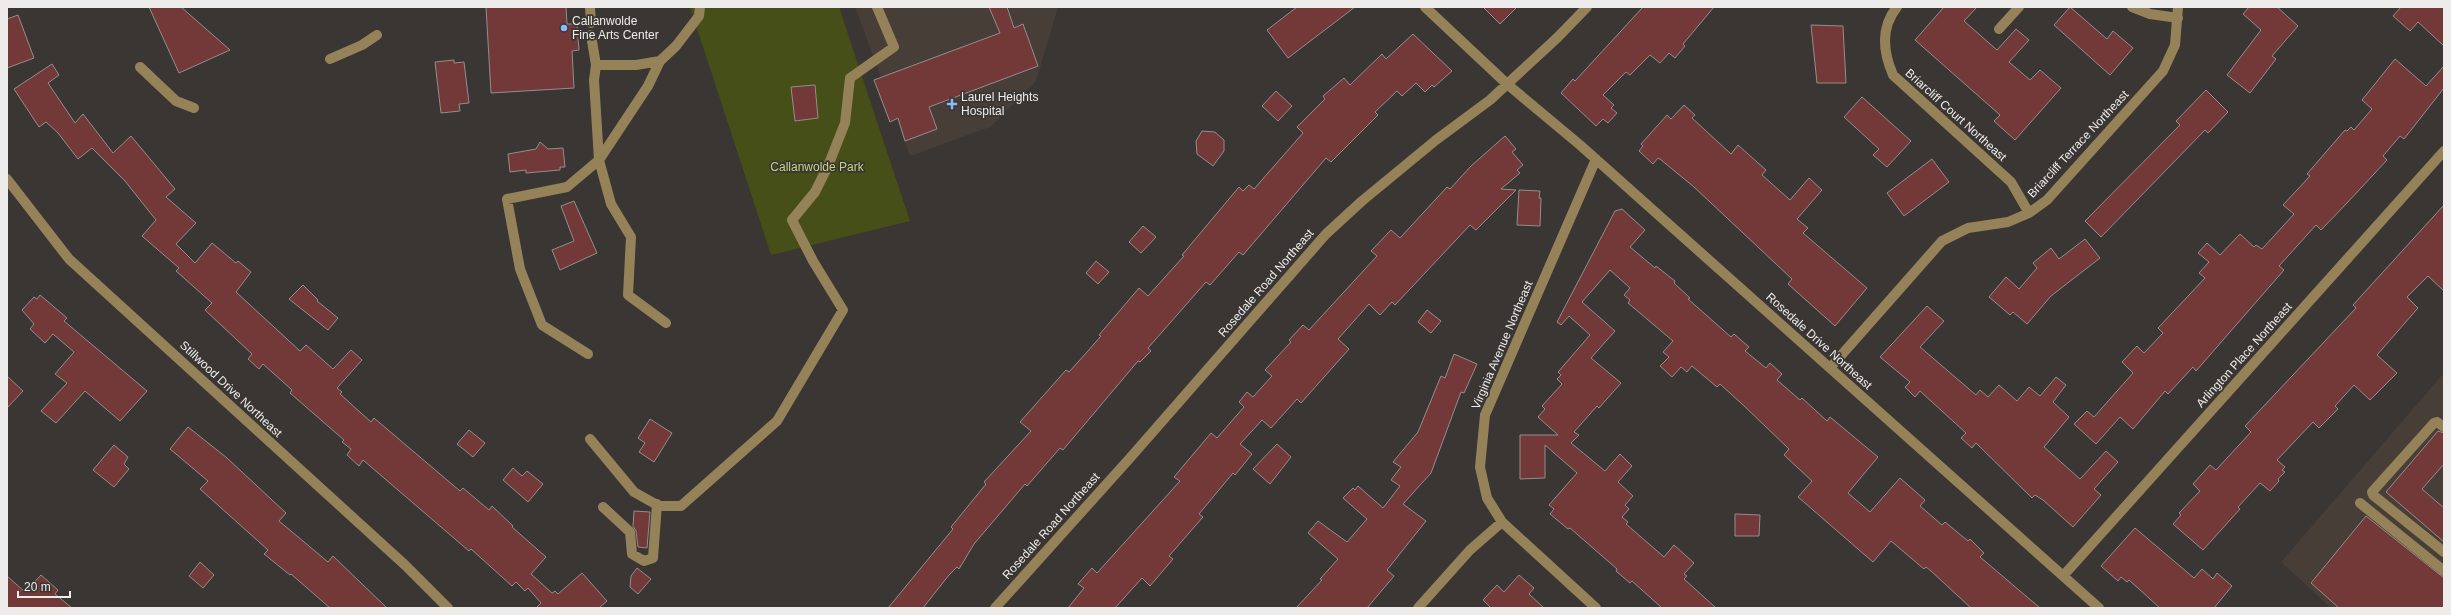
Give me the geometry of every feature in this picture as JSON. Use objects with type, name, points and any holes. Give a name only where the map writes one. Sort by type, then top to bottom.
[{"type":"street","points":[[590,7],[591,23]]},
{"type":"street","points":[[588,354],[542,325],[520,269],[507,199],[567,187],[599,160],[648,86],[660,61],[676,46],[699,16],[700,7]]},
{"type":"street","points":[[590,439],[634,492],[657,504],[681,506],[776,421],[843,310],[813,261],[792,220],[815,192],[837,144],[845,123],[850,78],[894,46],[877,7]]},
{"type":"street","points":[[1425,7],[1507,84]]},
{"type":"street","name":"Rosedale Road Northeast","points":[[995,608],[1130,458],[1326,234],[1362,201],[1436,140],[1490,100],[1558,37],[1587,7]]},
{"type":"street","name":"Briarcliff Court Northeast","points":[[1897,7],[1887,25],[1884,44],[1886,59],[1893,75],[2011,182],[2030,213]]},
{"type":"street","points":[[1999,29],[2019,7]]},
{"type":"street","points":[[2132,7],[2150,14],[2178,18]]},
{"type":"street","name":"Briarcliff Terrace Northeast","points":[[1830,368],[1942,241],[1968,228],[2008,222],[2030,213],[2047,200],[2163,71],[2176,45],[2178,7]]},
{"type":"street","points":[[330,59],[362,45],[377,35]]},
{"type":"street","points":[[592,35],[596,65],[594,80],[599,160],[611,204],[631,238],[628,295],[666,323]]},
{"type":"street","points":[[596,65],[636,65],[660,61]]},
{"type":"street","points":[[140,67],[176,101],[194,108]]},
{"type":"street","name":"Rosedale Drive Northeast","points":[[1507,84],[1596,159],[2099,608]]},
{"type":"street","name":"Arlington Place Northeast","points":[[2063,576],[2444,151]]},
{"type":"street","name":"Virginia Avenue Northeast","points":[[1596,159],[1485,415],[1480,467],[1487,498],[1502,522],[1596,608]]},
{"type":"street","name":"Stillwood Drive Northeast","points":[[7,179],[69,259],[405,565],[448,608]]},
{"type":"street","points":[[2444,428],[2437,422],[2434,423],[2372,492],[2373,495],[2444,552]]},
{"type":"street","points":[[2360,503],[2444,571]]},
{"type":"street","points":[[603,507],[630,532],[632,554],[644,561],[653,558],[657,504]]},
{"type":"street","points":[[1418,608],[1470,550],[1502,522]]},
{"type":"shaded area","name":"Laurel Heights Hospital","points":[[855,7],[1058,7],[1036,81],[990,127],[910,156]]},
{"type":"shaded area","points":[[2444,373],[2444,608],[2331,608],[2281,562]]},
{"type":"green space","name":"Callanwolde Park","points":[[690,7],[839,7],[910,221],[771,255]]},
{"type":"building","points":[[149,7],[181,7],[230,50],[179,73]]},
{"type":"building","points":[[486,7],[566,7],[567,24],[577,24],[579,50],[572,51],[574,88],[491,93]]},
{"type":"building","points":[[989,7],[1007,7],[1014,28],[1023,24],[1038,66],[929,107],[937,129],[905,141],[898,118],[890,122],[874,80],[1000,33]]},
{"type":"building","points":[[1297,7],[1355,7],[1288,58],[1267,30]]},
{"type":"building","points":[[1483,7],[1517,7],[1500,24]]},
{"type":"building","points":[[1643,7],[1714,7],[1683,44],[1685,46],[1675,58],[1669,53],[1660,63],[1650,55],[1630,75],[1626,72],[1603,95],[1614,105],[1611,108],[1617,113],[1608,123],[1603,119],[1596,126],[1561,93],[1573,79],[1575,81]]},
{"type":"building","points":[[1944,7],[1977,7],[1964,21],[1997,50],[2016,29],[2029,40],[2009,62],[2030,80],[2040,70],[2061,88],[2015,140],[1994,121],[2000,115],[1915,40]]},
{"type":"building","points":[[2070,7],[2107,39],[2113,31],[2133,48],[2110,75],[2054,25]]},
{"type":"building","points":[[2249,7],[2277,7],[2298,26],[2272,56],[2276,59],[2250,93],[2227,75],[2261,30],[2243,14]]},
{"type":"building","points":[[2401,7],[2444,7],[2444,46],[2418,22],[2410,31],[2393,16]]},
{"type":"building","points":[[18,15],[34,58],[7,68],[7,19]]},
{"type":"building","points":[[1811,25],[1843,26],[1846,83],[1817,83]]},
{"type":"building","points":[[1413,34],[1452,71],[1434,87],[1432,85],[1425,92],[1416,83],[1402,96],[1397,91],[1375,112],[1378,115],[1331,162],[1326,158],[1243,255],[1239,252],[1210,285],[1206,282],[1148,348],[1151,351],[1140,362],[1138,361],[1063,450],[1060,448],[1027,486],[1025,484],[974,544],[959,569],[957,567],[949,575],[923,608],[888,608],[953,529],[951,527],[986,484],[984,482],[1031,431],[1020,422],[1066,370],[1069,372],[1087,352],[1101,336],[1099,335],[1139,288],[1148,296],[1184,256],[1182,255],[1239,187],[1243,191],[1249,185],[1254,189],[1303,133],[1297,127],[1325,99],[1323,96],[1344,78],[1350,85],[1382,54],[1386,59]]},
{"type":"building","points":[[2395,59],[2426,86],[2444,66],[2444,88],[2404,139],[2400,136],[2383,156],[2387,160],[2321,230],[2316,225],[2279,266],[2284,270],[2196,371],[2193,367],[2168,394],[2165,391],[2133,429],[2120,417],[2096,444],[2074,424],[2087,411],[2094,417],[2133,373],[2122,362],[2137,346],[2144,353],[2163,333],[2158,328],[2205,278],[2199,273],[2209,262],[2198,253],[2207,243],[2220,255],[2240,234],[2254,247],[2256,245],[2262,249],[2294,214],[2283,205],[2310,176],[2307,174],[2345,130],[2347,131],[2351,127],[2354,130],[2372,109],[2362,100]]},
{"type":"building","points":[[454,60],[454,63],[464,62],[469,103],[459,104],[460,111],[441,113],[435,62]]},
{"type":"building","points":[[52,64],[59,75],[48,83],[75,123],[83,114],[113,153],[131,136],[175,189],[166,197],[196,223],[176,244],[195,263],[212,243],[236,263],[238,261],[251,272],[236,292],[300,351],[306,345],[333,369],[351,350],[362,360],[337,388],[342,392],[340,394],[371,422],[374,418],[460,491],[463,488],[489,510],[492,506],[513,526],[512,527],[546,557],[531,574],[552,593],[555,591],[558,594],[582,573],[607,601],[599,608],[536,608],[541,603],[528,588],[525,591],[516,582],[512,586],[471,549],[469,551],[363,460],[359,466],[347,455],[351,449],[342,442],[344,440],[290,393],[292,390],[263,364],[259,369],[248,359],[252,354],[205,310],[212,303],[176,271],[179,268],[142,236],[156,220],[125,181],[92,148],[78,159],[58,133],[46,122],[39,127],[14,89]]},
{"type":"building","points":[[815,85],[818,118],[795,121],[791,87]]},
{"type":"building","points":[[2206,90],[2228,112],[2208,133],[2205,130],[2101,237],[2085,221],[2180,125],[2176,121]]},
{"type":"building","points":[[1276,91],[1292,106],[1278,121],[1262,106]]},
{"type":"building","points":[[1862,97],[1911,141],[1887,167],[1873,155],[1879,149],[1844,117]]},
{"type":"building","points":[[1684,105],[1695,115],[1692,118],[1731,154],[1738,145],[1766,170],[1762,175],[1790,200],[1809,178],[1822,190],[1797,219],[1808,228],[1803,233],[1867,288],[1835,326],[1788,284],[1792,279],[1694,187],[1660,159],[1658,158],[1653,164],[1639,151],[1643,146],[1641,144],[1667,115],[1671,119]]},
{"type":"building","points":[[1202,131],[1215,132],[1224,140],[1224,151],[1213,166],[1197,154],[1196,141]]},
{"type":"building","points":[[1505,136],[1516,149],[1512,152],[1523,165],[1517,170],[1520,173],[1501,189],[1516,190],[1476,230],[1470,225],[1395,305],[1392,302],[1380,315],[1369,304],[1338,339],[1349,349],[1301,403],[1297,399],[1271,428],[1262,420],[1240,444],[1252,454],[1235,475],[1233,473],[1199,514],[1203,517],[1169,556],[1173,559],[1150,586],[1142,578],[1115,608],[1068,608],[1084,588],[1078,584],[1092,568],[1097,573],[1180,481],[1174,477],[1211,433],[1217,438],[1244,407],[1239,402],[1247,392],[1253,397],[1272,376],[1265,370],[1291,342],[1289,340],[1303,325],[1309,330],[1377,256],[1371,251],[1391,230],[1400,238],[1447,187],[1450,189],[1471,166]]},
{"type":"building","points":[[540,142],[548,149],[563,148],[565,167],[560,167],[560,170],[526,173],[526,170],[510,172],[508,154],[536,149]]},
{"type":"building","points":[[1932,159],[1949,182],[1904,216],[1887,193]]},
{"type":"building","points":[[1519,190],[1540,191],[1540,226],[1517,225]]},
{"type":"building","points":[[574,201],[597,253],[560,270],[552,250],[574,241],[561,206]]},
{"type":"building","points":[[2444,205],[2444,291],[2428,276],[2407,297],[2418,308],[2377,355],[2397,373],[2370,400],[2354,385],[2335,406],[2338,409],[2319,428],[2313,422],[2277,460],[2285,467],[2282,470],[2285,472],[2278,479],[2279,481],[2270,491],[2260,483],[2238,507],[2240,509],[2203,550],[2173,524],[2181,515],[2179,513],[2200,491],[2193,484],[2210,465],[2216,470],[2251,432],[2245,426],[2356,308],[2353,305]]},
{"type":"building","points":[[1622,209],[1645,230],[1630,247],[1655,268],[1656,266],[1675,281],[1674,283],[1690,298],[1688,299],[1731,337],[1734,334],[1749,347],[1745,351],[1766,368],[1770,363],[1782,374],[1777,380],[1800,400],[1802,398],[1827,421],[1830,417],[1878,457],[1848,493],[1870,512],[1900,478],[1925,500],[1920,506],[1942,525],[1945,522],[1968,541],[1970,539],[1984,553],[1980,557],[2040,608],[1971,608],[1931,571],[1926,567],[1924,569],[1891,541],[1873,562],[1798,497],[1812,481],[1784,455],[1789,449],[1741,403],[1720,384],[1717,387],[1692,366],[1687,372],[1681,367],[1672,377],[1660,366],[1669,357],[1663,352],[1673,341],[1628,303],[1630,300],[1624,295],[1630,288],[1610,270],[1582,302],[1615,331],[1591,358],[1621,383],[1599,408],[1597,406],[1574,432],[1579,435],[1571,443],[1605,471],[1620,454],[1632,466],[1618,482],[1633,496],[1625,505],[1629,509],[1622,517],[1628,522],[1626,524],[1664,557],[1674,545],[1694,563],[1684,574],[1687,576],[1684,579],[1716,608],[1662,608],[1632,581],[1630,583],[1616,571],[1617,569],[1570,528],[1568,529],[1550,514],[1554,509],[1549,505],[1577,473],[1545,445],[1545,478],[1520,479],[1520,435],[1558,435],[1538,417],[1545,409],[1542,406],[1562,384],[1557,379],[1561,375],[1558,372],[1590,335],[1569,316],[1561,325],[1557,322],[1615,211]]},
{"type":"building","points":[[1143,226],[1156,237],[1141,253],[1129,242]]},
{"type":"building","points":[[2085,239],[2100,258],[2051,296],[2027,324],[2013,312],[2010,315],[1989,297],[2006,277],[2019,289],[2037,268],[2033,263],[2051,248],[2059,259]]},
{"type":"building","points":[[1096,261],[1109,272],[1098,284],[1086,273]]},
{"type":"building","points":[[303,285],[318,300],[317,301],[338,318],[328,330],[289,299]]},
{"type":"building","points":[[40,295],[67,318],[64,321],[147,391],[120,421],[85,391],[56,423],[41,411],[67,383],[55,374],[74,352],[53,334],[45,343],[30,329],[34,324],[22,310],[34,297],[37,299]]},
{"type":"building","points":[[1927,306],[1944,321],[1920,347],[1976,395],[1980,390],[1988,397],[1999,385],[2017,401],[2029,387],[2040,396],[2056,377],[2066,385],[2053,402],[2069,417],[2044,447],[2080,479],[2106,451],[2118,462],[2094,489],[2101,495],[2073,527],[2043,500],[2035,495],[2032,498],[1976,443],[1972,448],[1961,438],[1966,433],[1920,391],[1915,397],[1905,387],[1910,382],[1880,357]]},
{"type":"building","points":[[1427,310],[1441,321],[1431,333],[1418,322]]},
{"type":"building","points":[[1454,354],[1477,364],[1464,393],[1461,392],[1431,473],[1403,504],[1426,521],[1387,570],[1394,576],[1367,608],[1296,608],[1322,580],[1320,579],[1338,559],[1308,533],[1318,521],[1347,542],[1367,519],[1343,498],[1353,488],[1355,490],[1358,486],[1383,508],[1400,486],[1391,480],[1401,467],[1393,462],[1418,432],[1441,376],[1445,378]]},
{"type":"building","points":[[7,376],[23,391],[7,408]]},
{"type":"building","points":[[650,419],[672,433],[654,462],[639,452],[645,443],[638,438]]},
{"type":"building","points":[[188,427],[227,458],[286,513],[279,521],[328,562],[333,556],[387,608],[330,608],[291,574],[290,575],[264,554],[268,550],[200,489],[208,481],[170,449]]},
{"type":"building","points":[[469,430],[485,443],[473,457],[457,444]]},
{"type":"building","points":[[2438,431],[2444,433],[2444,464],[2422,489],[2444,508],[2444,542],[2386,492]]},
{"type":"building","points":[[1277,444],[1291,457],[1270,484],[1253,469]]},
{"type":"building","points":[[114,445],[128,457],[124,464],[129,469],[114,487],[93,470]]},
{"type":"building","points":[[513,468],[522,476],[527,471],[543,484],[528,502],[503,480]]},
{"type":"building","points":[[634,511],[650,512],[647,548],[638,547],[636,531],[633,526]]},
{"type":"building","points":[[1735,514],[1760,515],[1759,536],[1735,536]]},
{"type":"building","points":[[2366,516],[2444,578],[2444,608],[2339,608],[2311,583]]},
{"type":"building","points":[[2135,528],[2194,578],[2202,569],[2213,579],[2217,573],[2232,586],[2214,608],[2160,608],[2129,580],[2127,582],[2121,577],[2118,581],[2101,566]]},
{"type":"building","points":[[200,562],[214,575],[203,588],[189,576]]},
{"type":"building","points":[[637,568],[651,579],[638,594],[630,587],[631,576]]},
{"type":"building","points":[[41,575],[58,590],[55,594],[72,608],[7,608],[7,576],[25,592]]},
{"type":"building","points":[[1519,575],[1534,588],[1529,594],[1544,608],[1491,608],[1483,600],[1497,585],[1504,592]]},
{"type":"place","name":"Callanwolde Fine Arts Center","points":[[564,28]]},
{"type":"place","name":"Laurel Heights Hospital","points":[[952,104]]}]
